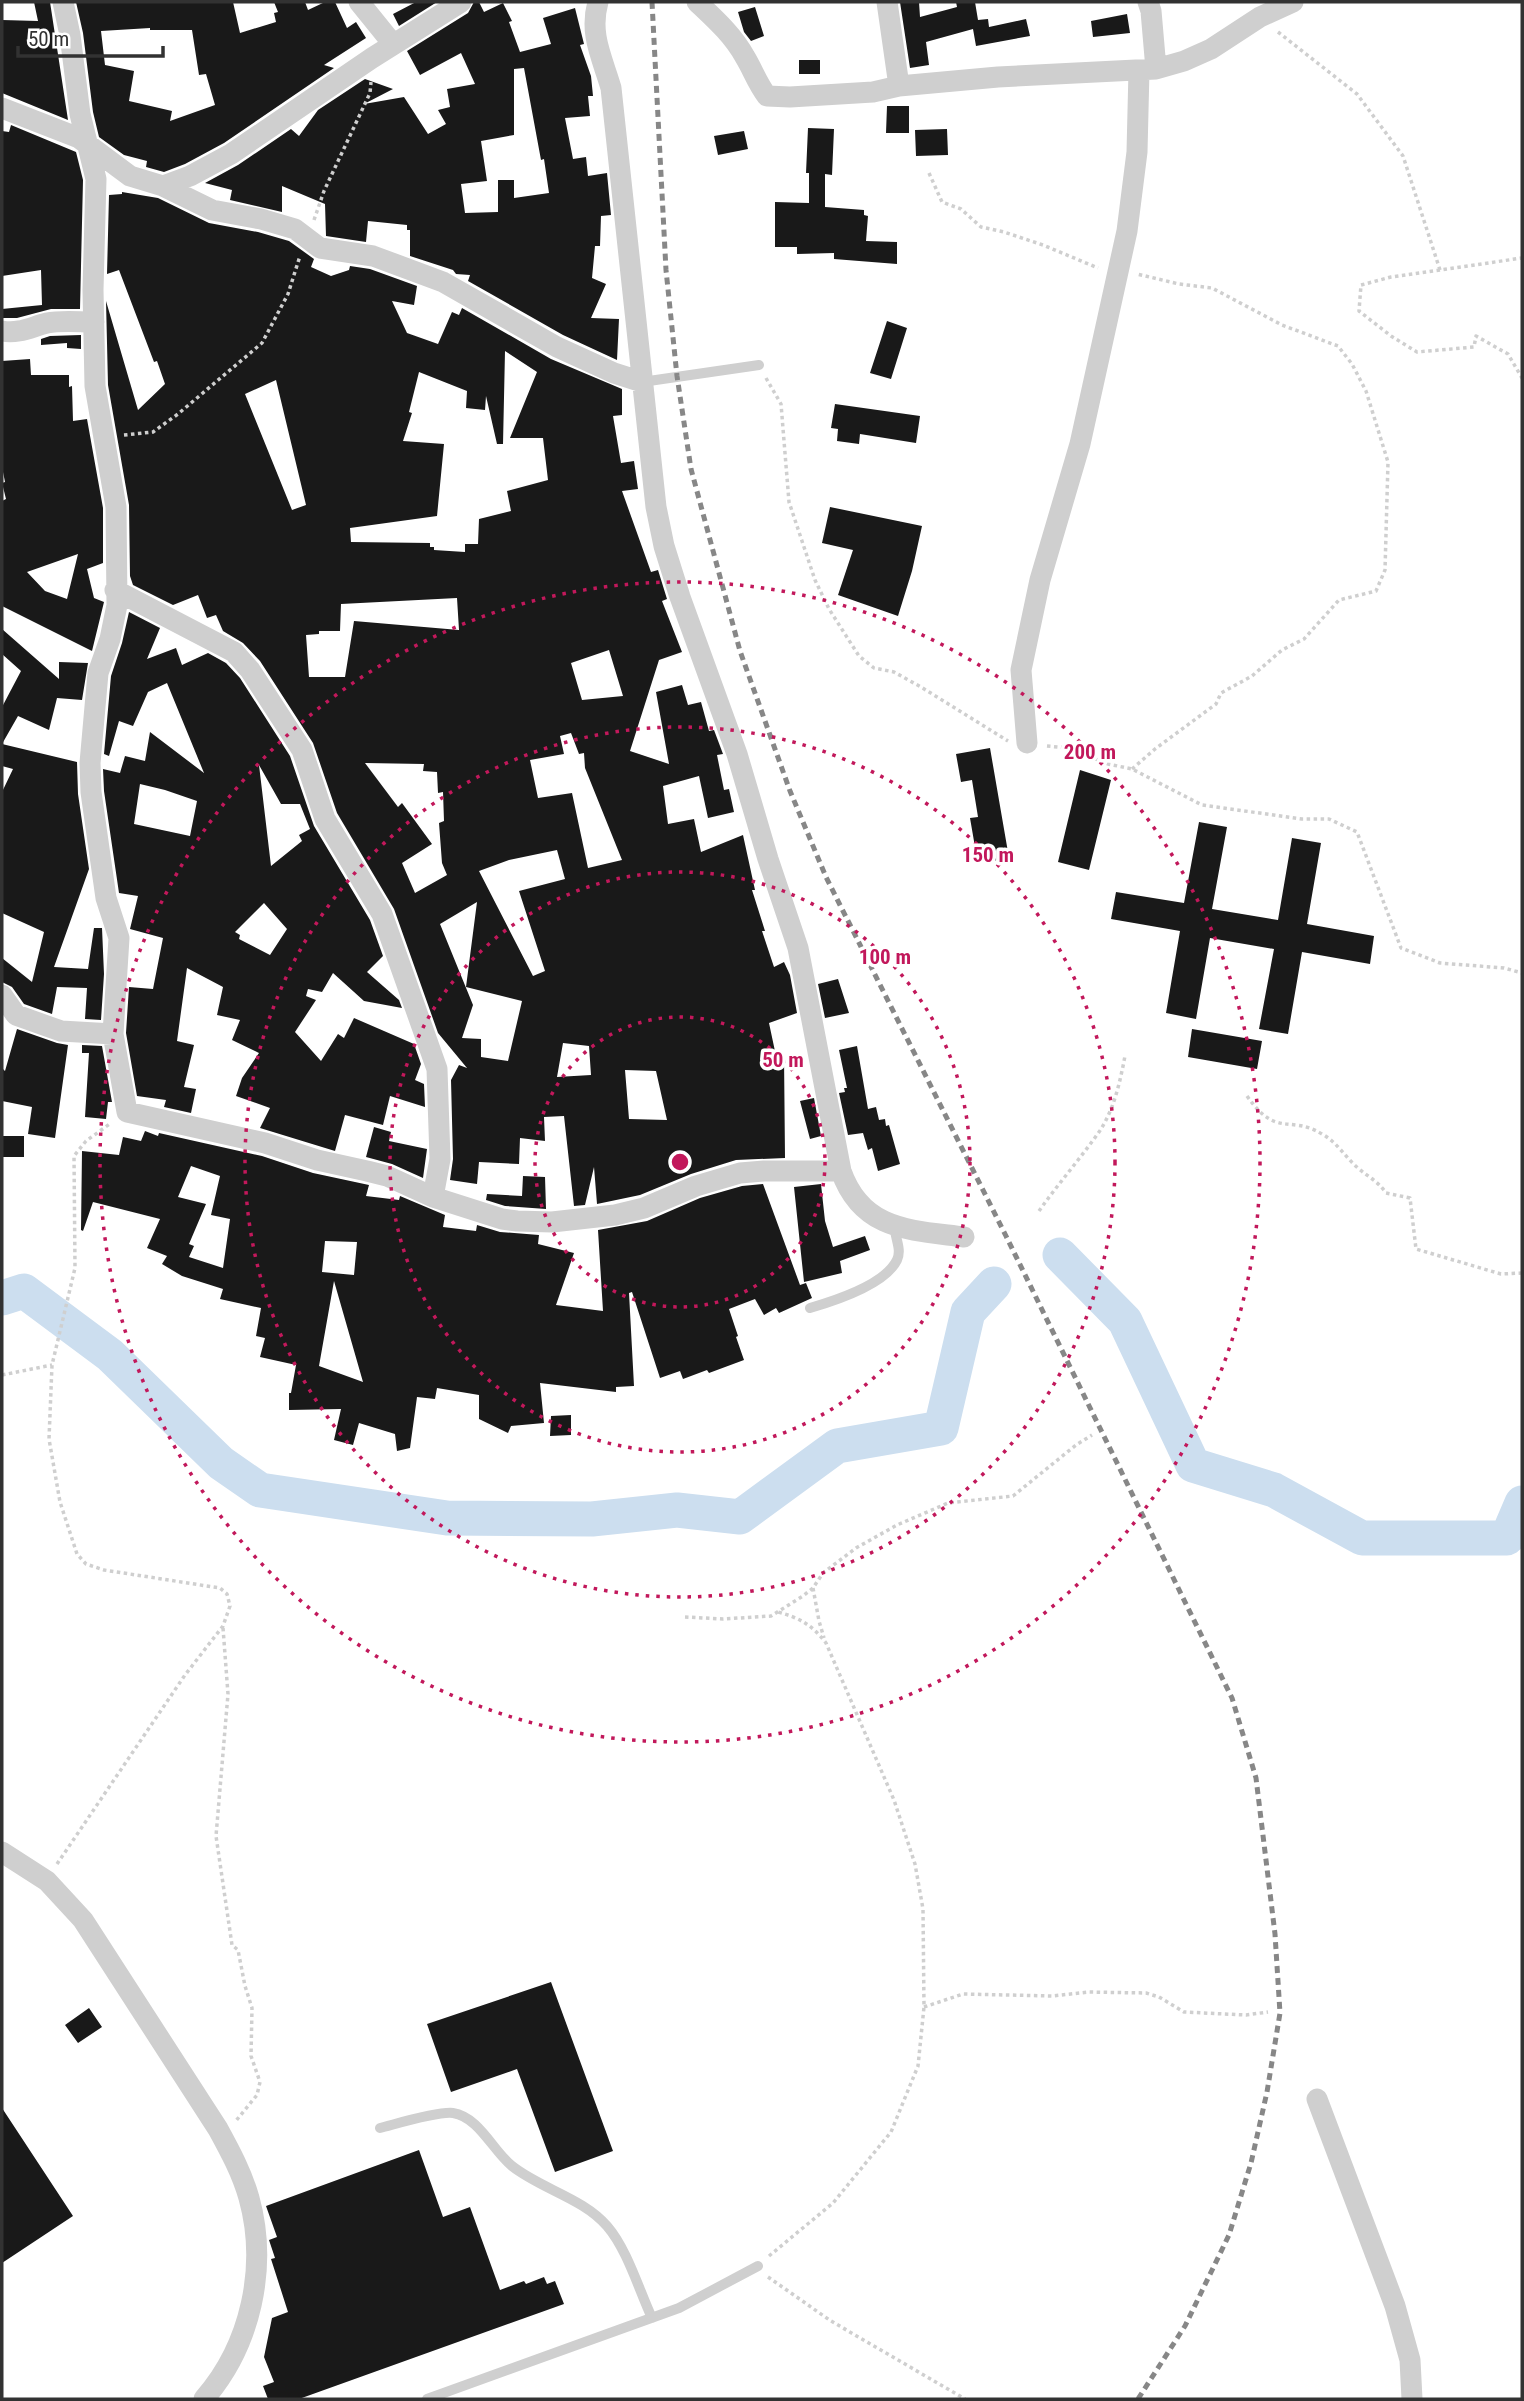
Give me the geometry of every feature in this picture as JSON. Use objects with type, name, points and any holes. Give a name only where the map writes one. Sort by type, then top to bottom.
[{"type":"street","points":[[63,2],[80,114],[96,179],[93,322],[95,386],[116,507],[117,605],[110,639],[98,673],[90,763],[91,792],[106,898],[119,938],[113,1034],[127,1112],[265,1143],[317,1160],[387,1176],[433,1197],[502,1219],[552,1222],[615,1215],[644,1208],[696,1186],[740,1173],[841,1171]]},
{"type":"street","points":[[359,2],[393,44]]},
{"type":"street","points":[[163,186],[220,161],[393,44],[461,2]]},
{"type":"street","points":[[597,2],[593,20],[595,36],[611,88],[650,467],[664,546],[737,754],[798,948],[841,1171],[846,1185],[862,1206],[895,1228],[964,1237]]},
{"type":"street","points":[[697,2],[726,29],[745,56],[757,84],[767,96],[790,97],[859,93],[899,86],[998,77],[1147,69],[1184,61],[1211,49],[1260,17],[1293,2]]},
{"type":"street","points":[[887,2],[899,86]]},
{"type":"street","points":[[1027,743],[1021,670],[1040,580],[1080,444],[1127,230],[1147,69],[1151,11],[1148,2]]},
{"type":"street","points":[[2,108],[79,138],[130,176],[163,186],[212,210],[261,219],[295,229],[320,248],[373,256],[443,282],[557,346],[614,373],[642,382]]},
{"type":"street","points":[[2,331],[35,328],[47,323],[93,322]]},
{"type":"street","points":[[115,590],[234,652],[250,670],[302,751],[325,818],[382,914],[437,1069],[440,1159],[433,1197]]},
{"type":"street","points":[[2,995],[16,1015],[61,1031],[113,1034]]},
{"type":"street","points":[[2,1852],[47,1881],[83,1920],[102,1946],[237,2163],[254,2219],[256,2287],[248,2318],[234,2353],[219,2381],[204,2399]]},
{"type":"street","points":[[1317,2099],[1395,2306],[1410,2360],[1412,2399]]},
{"type":"lane","points":[[642,382],[759,365]]},
{"type":"lane","points":[[810,1308],[859,1291],[889,1271],[897,1260],[900,1248],[895,1228]]},
{"type":"lane","points":[[380,2128],[451,2113],[464,2116],[516,2169],[589,2210],[606,2225],[617,2240],[652,2318]]},
{"type":"lane","points":[[427,2399],[679,2308],[758,2266]]},
{"type":"path","points":[[1260,17],[1357,94],[1381,123],[1403,156],[1440,270]]},
{"type":"path","points":[[105,438],[153,432],[262,343],[288,294],[324,191],[370,93],[372,58]]},
{"type":"path","points":[[929,173],[942,202],[961,209],[981,227],[1043,245],[1095,268],[1108,269]]},
{"type":"path","points":[[1522,258],[1391,277],[1361,285],[1359,311],[1417,352],[1474,347],[1476,336],[1508,354],[1522,378]]},
{"type":"path","points":[[1131,273],[1212,288],[1282,325],[1338,346],[1352,364],[1366,391],[1388,462],[1385,570],[1376,591],[1339,600],[1304,639],[1282,650],[1252,676],[1221,693],[1216,704],[1132,769]]},
{"type":"path","points":[[759,365],[781,404],[789,502],[815,580],[829,609],[859,656],[874,668],[894,672],[921,687],[1005,741],[1068,748],[1108,764],[1132,769],[1202,805],[1302,820],[1329,819],[1357,832],[1401,948],[1440,963],[1504,968],[1522,973]]},
{"type":"path","points":[[1039,1211],[1100,1131],[1118,1092],[1125,1056]]},
{"type":"path","points":[[1247,1096],[1259,1113],[1275,1123],[1321,1133],[1339,1146],[1359,1169],[1379,1182],[1386,1193],[1410,1198],[1416,1249],[1501,1274],[1522,1273]]},
{"type":"path","points":[[47,1881],[78,1830],[185,1675],[223,1626],[230,1606],[227,1594],[220,1588],[104,1570],[86,1564],[77,1554],[60,1502],[49,1438],[52,1365],[75,1268],[74,1156],[86,1141],[127,1112]]},
{"type":"path","points":[[2,1375],[52,1365]]},
{"type":"path","points":[[685,1617],[759,1618],[778,1612],[813,1588],[823,1573],[837,1561],[897,1525],[948,1503],[1013,1496],[1092,1435]]},
{"type":"path","points":[[813,1588],[826,1643],[894,1800],[915,1864],[923,1909],[924,2007],[918,2066],[891,2132],[833,2203],[758,2266],[772,2282],[831,2322],[965,2399]]},
{"type":"path","points":[[778,1612],[800,1619],[814,1628],[826,1643]]},
{"type":"path","points":[[223,1626],[228,1694],[216,1836],[232,1945],[238,1950],[252,2008],[251,2056],[260,2082],[257,2095],[244,2108],[224,2140]]},
{"type":"path","points":[[924,2007],[963,1994],[1052,1996],[1089,1992],[1146,1993],[1159,1997],[1184,2012],[1246,2015],[1268,2012]]},
{"type":"building","points":[[34,2],[50,2],[68,120],[2,93],[2,20],[38,21]]},
{"type":"building","points":[[76,2],[233,2],[240,33],[276,22],[274,13],[278,12],[274,2],[305,2],[308,10],[325,2],[335,2],[347,28],[356,22],[366,38],[324,65],[334,68],[224,143],[164,172],[146,167],[147,161],[124,155],[99,137],[93,112],[83,33]],"holes":[[[192,30],[199,75],[206,74],[215,105],[170,121],[172,111],[129,101],[134,71],[105,65],[101,31]]]},
{"type":"building","points":[[416,2],[437,2],[399,26],[393,14]]},
{"type":"building","points":[[474,2],[479,2],[484,12],[503,3],[512,21],[509,22],[520,52],[551,44],[543,18],[575,8],[584,44],[580,45],[591,76],[593,96],[588,96],[590,116],[565,118],[573,159],[586,157],[588,176],[607,173],[611,215],[601,216],[600,246],[595,246],[592,278],[606,284],[591,318],[619,319],[617,360],[563,335],[468,281],[470,275],[456,274],[453,270],[410,256],[410,230],[407,230],[407,225],[368,221],[366,242],[326,236],[325,204],[282,186],[282,212],[230,200],[232,190],[205,183],[238,165],[291,129],[299,136],[318,110],[365,79],[393,89],[364,104],[404,97],[428,134],[446,124],[438,110],[450,107],[447,89],[475,84],[461,53],[420,75],[407,51],[468,13]],"holes":[[[524,68],[541,160],[544,159],[549,193],[514,198],[514,180],[498,180],[498,212],[465,213],[461,184],[487,181],[481,141],[514,135],[514,69]]]},
{"type":"building","points":[[900,2],[919,2],[920,17],[957,7],[956,2],[975,2],[978,20],[988,19],[989,27],[1026,19],[1030,36],[976,46],[973,29],[926,42],[929,65],[910,68]]},
{"type":"building","points":[[755,7],[764,36],[751,41],[744,32],[738,12]]},
{"type":"building","points":[[1127,14],[1130,33],[1093,37],[1091,21]]},
{"type":"building","points":[[799,60],[820,60],[820,74],[799,74]]},
{"type":"building","points":[[887,106],[909,106],[909,133],[886,133]]},
{"type":"building","points":[[11,125],[76,152],[83,180],[80,309],[51,309],[17,318],[2,318],[2,309],[42,305],[41,270],[2,276],[2,131],[9,132]]},
{"type":"building","points":[[808,128],[834,129],[832,175],[825,174],[825,207],[864,210],[864,215],[868,216],[866,241],[897,242],[897,264],[834,259],[834,253],[797,254],[797,247],[775,247],[775,202],[809,203],[809,173],[806,173]]},
{"type":"building","points":[[947,129],[948,155],[916,156],[915,130]]},
{"type":"building","points":[[744,131],[748,149],[718,155],[714,136]]},
{"type":"building","points":[[109,195],[158,198],[209,223],[289,241],[314,259],[311,267],[331,276],[349,270],[350,266],[370,269],[417,286],[414,305],[392,301],[407,333],[438,344],[452,312],[459,315],[462,308],[551,359],[622,389],[622,415],[613,416],[621,463],[634,461],[638,489],[622,491],[651,572],[658,570],[667,599],[662,601],[682,652],[659,660],[630,751],[669,764],[656,692],[682,685],[688,705],[701,702],[709,731],[714,730],[723,754],[717,755],[724,790],[729,789],[734,812],[708,818],[699,776],[663,786],[668,824],[694,819],[701,852],[743,835],[755,890],[752,890],[765,931],[762,931],[774,967],[784,962],[790,975],[797,1013],[769,1023],[776,1056],[784,1055],[785,1158],[736,1160],[691,1174],[640,1195],[597,1204],[594,1167],[585,1205],[574,1206],[564,1116],[544,1117],[545,1141],[520,1138],[519,1164],[479,1162],[477,1184],[450,1180],[453,1159],[451,1080],[459,1065],[467,1068],[438,1033],[394,909],[337,813],[313,743],[260,661],[243,643],[223,631],[216,615],[207,618],[198,595],[173,605],[133,585],[130,576],[129,505],[108,385],[106,301],[138,410],[165,384],[119,270],[107,274]],"holes":[[[505,351],[537,372],[510,438],[543,438],[548,480],[507,491],[511,511],[479,519],[478,544],[465,544],[465,552],[434,550],[430,543],[351,542],[350,528],[437,516],[444,444],[403,441],[412,413],[409,412],[419,372],[467,391],[466,408],[485,410],[486,396],[497,444],[503,444]],[[276,380],[306,505],[292,510],[245,394]],[[457,598],[459,630],[354,621],[345,677],[309,677],[306,635],[319,634],[319,631],[340,631],[341,604]],[[609,650],[623,696],[582,700],[571,663]],[[571,733],[579,754],[584,753],[585,768],[622,860],[588,868],[572,793],[538,798],[530,760],[564,754],[560,736]],[[365,763],[424,764],[423,771],[437,772],[438,793],[443,792],[444,821],[439,823],[442,863],[447,875],[415,893],[402,863],[432,844],[402,803],[398,807]],[[557,850],[565,879],[519,891],[545,971],[533,976],[479,871],[509,860]],[[477,902],[466,987],[522,1001],[508,1061],[481,1057],[481,1039],[462,1038],[473,1005],[440,924]],[[563,1043],[589,1046],[591,1075],[557,1077]],[[625,1070],[656,1071],[667,1120],[629,1119]]]},
{"type":"building","points":[[887,321],[907,328],[891,379],[870,373]]},
{"type":"building","points":[[81,335],[81,349],[67,348],[67,343],[41,345],[41,339],[50,336]]},
{"type":"building","points":[[30,359],[31,375],[69,375],[73,421],[87,419],[103,508],[103,563],[87,569],[94,598],[104,602],[92,651],[2,606],[2,501],[6,499],[2,483],[5,482],[2,467],[2,361]],"holes":[[[78,554],[67,599],[45,591],[27,572]]]},
{"type":"building","points":[[835,404],[920,416],[916,443],[860,434],[859,444],[837,441],[838,429],[831,428]]},
{"type":"building","points":[[830,507],[922,526],[898,616],[838,595],[853,550],[822,543]]},
{"type":"building","points":[[129,612],[160,628],[147,659],[176,648],[182,665],[208,653],[226,663],[240,678],[290,756],[314,826],[370,920],[383,956],[367,972],[399,1000],[402,1008],[364,1001],[333,973],[322,992],[308,989],[306,996],[316,1000],[295,1032],[321,1061],[338,1034],[344,1038],[354,1018],[414,1044],[421,1064],[415,1080],[424,1084],[425,1107],[390,1096],[383,1125],[345,1115],[335,1151],[260,1128],[270,1108],[236,1096],[242,1078],[259,1053],[232,1040],[240,1020],[217,1015],[223,987],[187,968],[177,1041],[194,1045],[184,1087],[196,1089],[191,1113],[164,1107],[166,1100],[137,1096],[126,1033],[129,987],[153,989],[163,938],[130,929],[138,896],[119,893],[103,769],[120,773],[125,756],[145,761],[150,732],[204,773],[167,683],[148,692],[133,726],[119,721],[109,756],[104,754],[111,676]],"holes":[[[259,765],[281,804],[300,804],[310,829],[299,835],[302,841],[271,866]],[[140,784],[197,801],[190,836],[134,824]],[[264,903],[287,929],[270,955],[239,939],[240,935],[235,932]]]},
{"type":"building","points":[[2,629],[59,679],[59,662],[88,663],[82,700],[57,698],[49,730],[18,716],[2,744],[2,707],[21,671],[2,654]]},
{"type":"building","points":[[2,744],[77,762],[78,794],[89,869],[54,967],[88,969],[94,928],[102,928],[104,974],[101,1020],[85,1019],[87,988],[57,987],[52,1014],[24,1004],[12,987],[2,982],[2,958],[32,982],[44,932],[2,913],[2,792],[13,769],[2,766]]},
{"type":"building","points":[[990,748],[1009,858],[987,862],[985,845],[975,847],[970,818],[978,817],[972,780],[961,782],[956,754]]},
{"type":"building","points":[[1080,770],[1111,780],[1089,870],[1058,862]]},
{"type":"building","points":[[1199,822],[1227,827],[1212,909],[1278,920],[1292,838],[1321,843],[1307,924],[1374,936],[1370,964],[1302,952],[1288,1034],[1259,1029],[1274,949],[1210,938],[1196,1019],[1166,1013],[1180,931],[1111,919],[1116,892],[1184,903]]},
{"type":"building","points":[[838,979],[849,1013],[825,1018],[818,984]]},
{"type":"building","points":[[17,1029],[68,1045],[55,1138],[28,1134],[32,1107],[2,1101],[2,1068],[5,1071]]},
{"type":"building","points":[[1192,1029],[1262,1041],[1257,1069],[1188,1057]]},
{"type":"building","points":[[82,1045],[102,1046],[112,1102],[108,1102],[106,1119],[85,1117],[89,1053],[82,1053]]},
{"type":"building","points":[[857,1046],[868,1109],[876,1107],[879,1120],[885,1119],[886,1126],[889,1125],[900,1164],[878,1171],[872,1148],[868,1150],[863,1133],[848,1135],[839,1093],[845,1092],[844,1088],[847,1088],[839,1050]]},
{"type":"building","points":[[814,1098],[821,1136],[810,1139],[800,1101]]},
{"type":"building","points":[[374,1127],[391,1132],[389,1141],[427,1149],[423,1178],[392,1164],[366,1157]]},
{"type":"building","points":[[145,1131],[158,1136],[159,1133],[262,1156],[313,1173],[369,1185],[366,1196],[399,1200],[400,1196],[445,1215],[443,1227],[476,1231],[477,1225],[500,1232],[539,1235],[538,1244],[574,1253],[556,1305],[603,1311],[598,1230],[647,1221],[700,1198],[742,1186],[763,1184],[800,1285],[806,1283],[812,1298],[779,1313],[776,1308],[764,1315],[755,1299],[729,1309],[744,1360],[683,1379],[680,1371],[660,1378],[632,1292],[629,1293],[634,1386],[616,1387],[616,1392],[540,1383],[544,1423],[511,1426],[508,1433],[479,1419],[479,1395],[437,1388],[435,1399],[417,1397],[410,1448],[397,1451],[395,1434],[359,1423],[353,1445],[334,1440],[341,1409],[289,1410],[289,1393],[296,1365],[260,1357],[265,1338],[256,1336],[261,1308],[220,1299],[223,1289],[182,1276],[162,1264],[167,1256],[147,1248],[160,1219],[93,1202],[83,1231],[81,1230],[82,1151],[119,1155],[123,1137],[141,1141]],"holes":[[[191,1166],[220,1176],[211,1215],[230,1219],[223,1268],[189,1257],[194,1246],[189,1244],[206,1204],[178,1197]],[[325,1241],[357,1242],[354,1275],[322,1272]],[[334,1281],[363,1382],[319,1366]]]},
{"type":"building","points":[[2,1136],[24,1136],[24,1157],[2,1157]]},
{"type":"building","points":[[523,1176],[545,1177],[546,1209],[505,1206],[486,1200],[487,1194],[522,1196]]},
{"type":"building","points":[[821,1184],[825,1221],[833,1247],[865,1236],[870,1250],[840,1261],[842,1273],[804,1282],[794,1187]]},
{"type":"building","points":[[571,1415],[571,1435],[550,1436],[551,1416]]},
{"type":"building","points":[[551,1982],[613,2151],[555,2172],[517,2069],[451,2092],[427,2024]]},
{"type":"building","points":[[89,2008],[102,2027],[78,2043],[65,2025]]},
{"type":"building","points":[[2,2108],[73,2216],[2,2263]]},
{"type":"building","points":[[419,2150],[443,2217],[470,2207],[500,2290],[544,2277],[547,2284],[555,2281],[564,2304],[299,2399],[268,2399],[263,2386],[274,2382],[264,2357],[272,2318],[288,2312],[271,2259],[275,2258],[269,2240],[277,2237],[266,2206]]},
{"type":"waterway","points":[[1060,1255],[1125,1321],[1193,1465],[1274,1490],[1362,1538],[1507,1538],[1522,1503]]},
{"type":"waterway","points":[[2,1298],[24,1291],[110,1355],[221,1463],[260,1490],[447,1518],[592,1519],[677,1510],[740,1517],[837,1446],[941,1428],[968,1312],[994,1284]]},
{"type":"waterway","points":[[1507,1538],[1522,1537]]},
{"type":"railway","points":[[652,2],[666,270],[677,376],[691,469],[740,651],[790,791],[826,877],[1006,1236],[1232,1698],[1256,1778],[1275,1934],[1280,2013],[1267,2092],[1251,2163],[1229,2235],[1185,2326],[1138,2399]]}]
